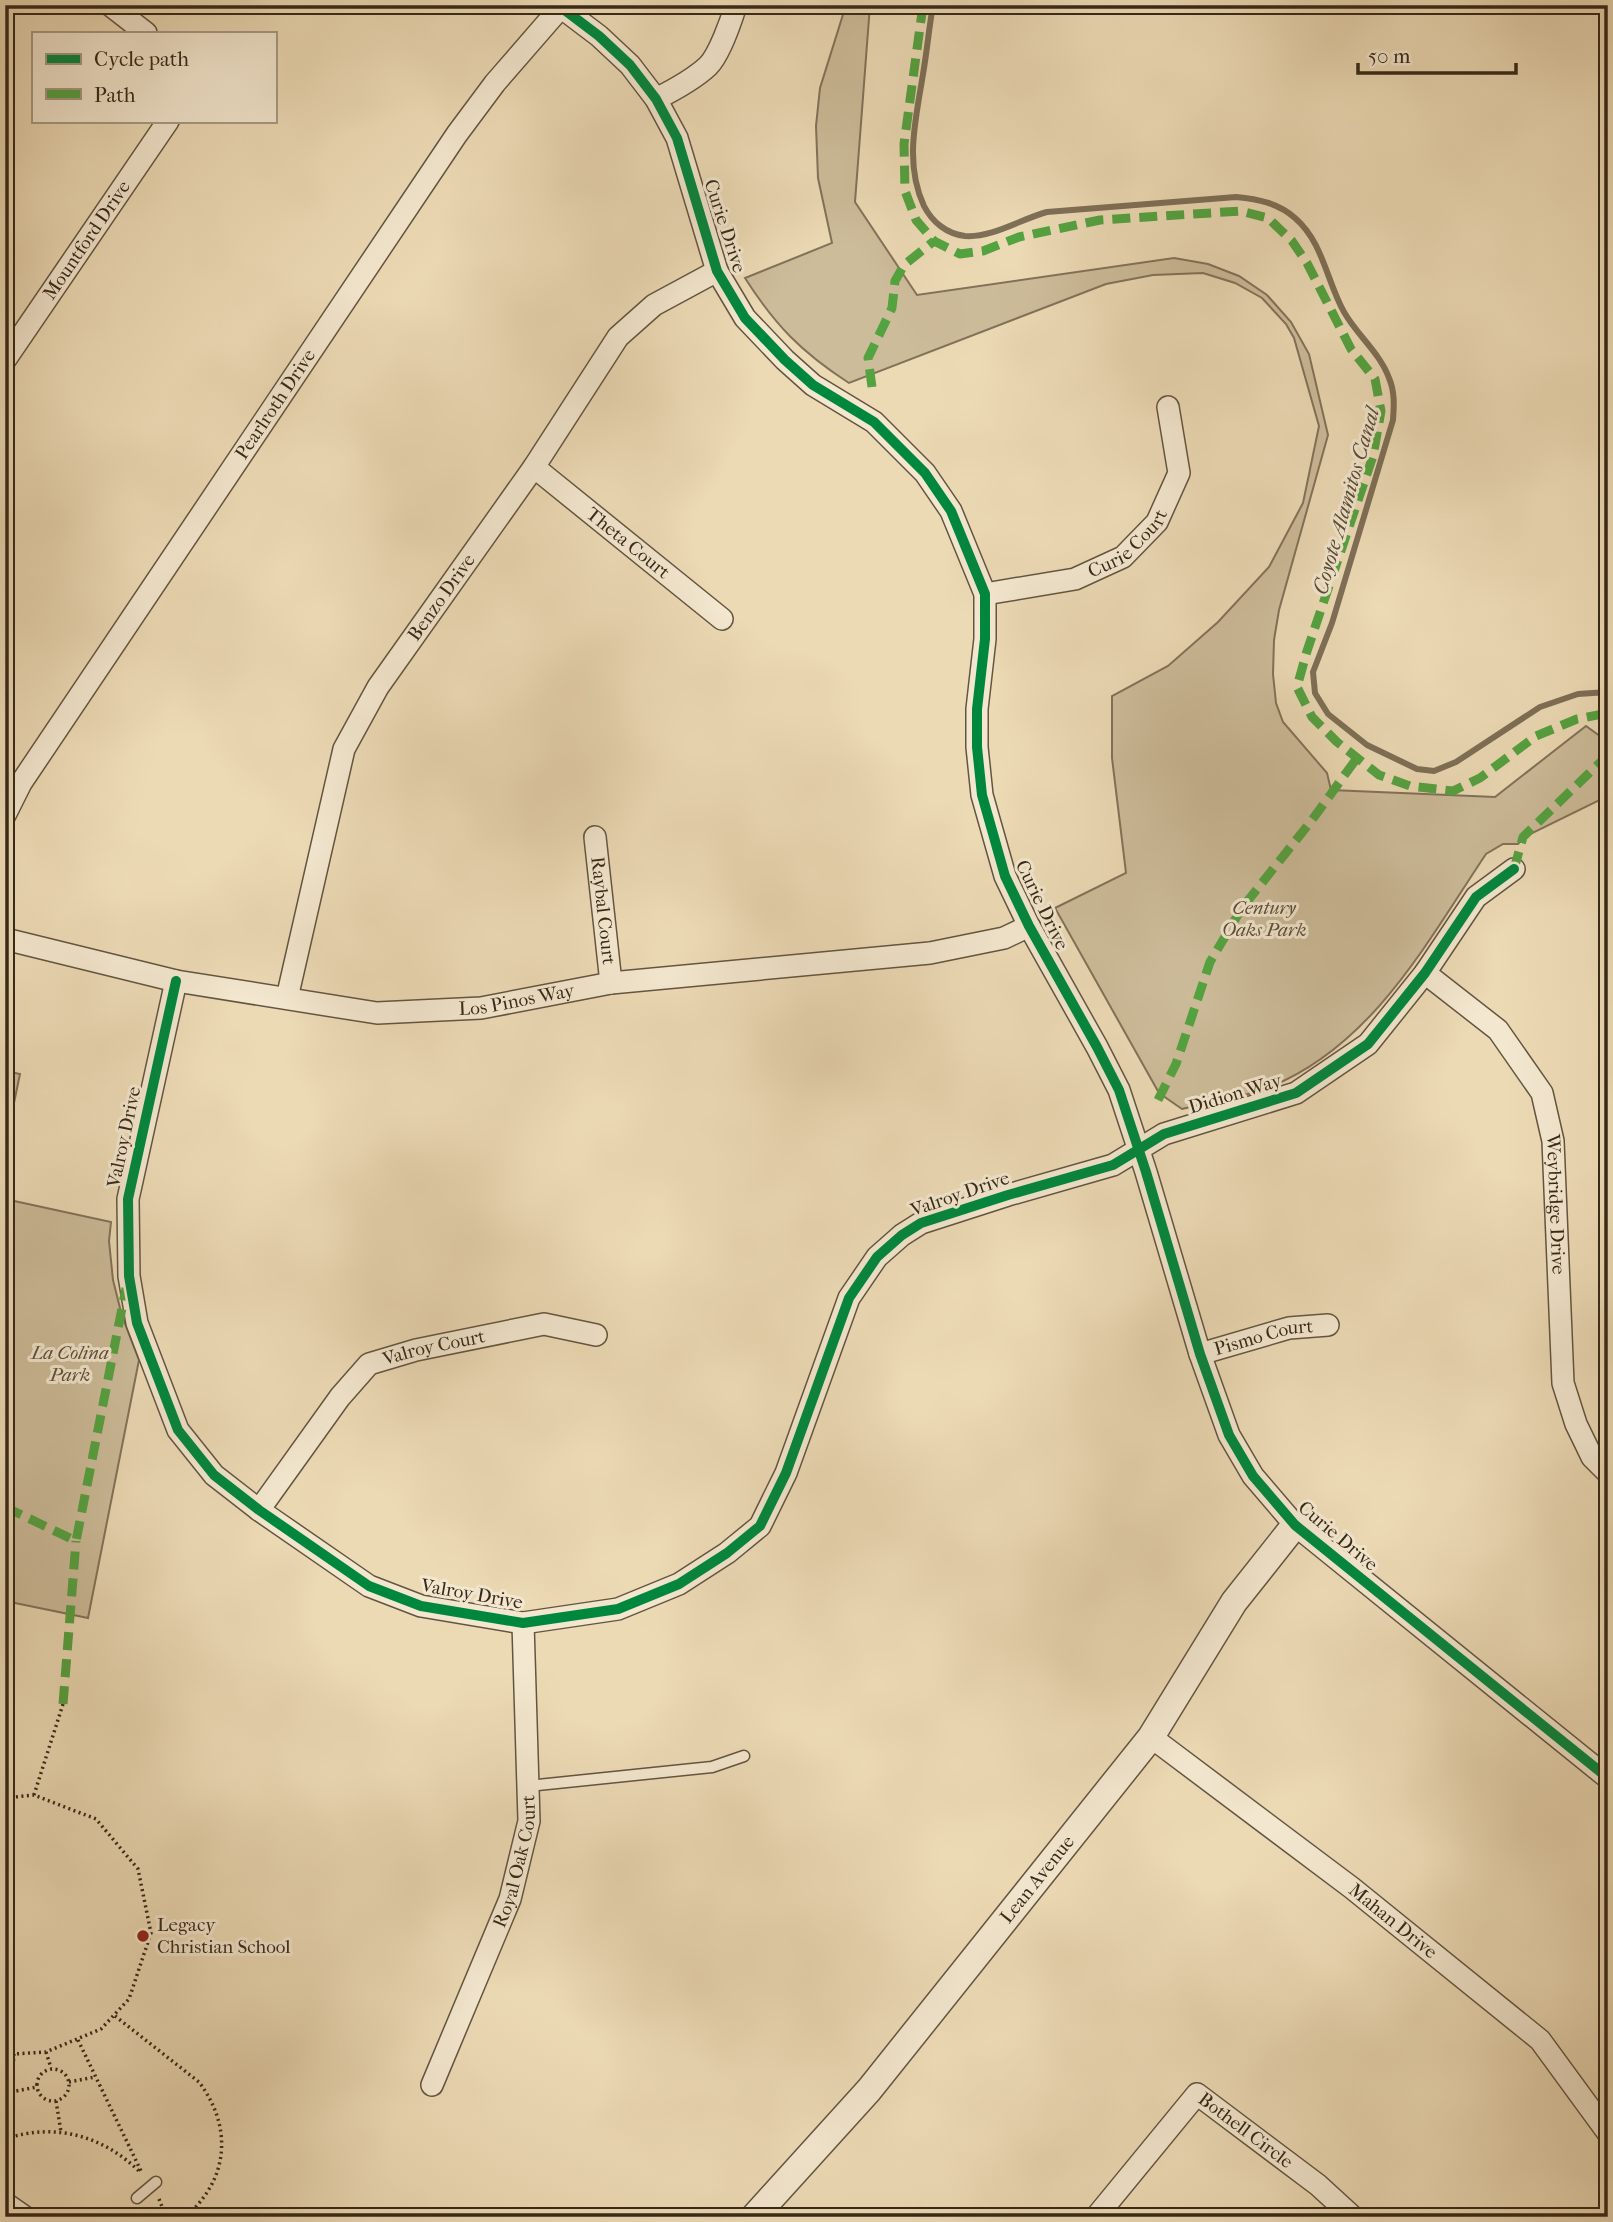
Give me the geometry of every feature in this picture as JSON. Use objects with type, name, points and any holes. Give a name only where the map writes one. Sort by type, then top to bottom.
[{"type":"street","points":[[110,5],[145,32]]},
{"type":"street","points":[[656,99],[681,86],[710,64],[732,20],[736,5]]},
{"type":"street","name":"Curie Drive","points":[[560,6],[615,50],[656,99],[677,138],[717,271],[745,318],[813,384],[874,422],[925,473],[951,511],[985,594],[985,639],[977,709],[976,747],[982,795],[1005,876],[1029,926],[1119,1090],[1199,1354],[1229,1435],[1253,1476],[1295,1525],[1608,1778]]},
{"type":"street","name":"Pearlroth Drive","points":[[5,815],[21,783],[457,134],[495,83],[560,6]]},
{"type":"street","name":"Mountford Drive","points":[[5,360],[167,122]]},
{"type":"street","name":"Benzo Drive","points":[[287,998],[344,748],[378,688],[534,467],[618,337],[654,305],[717,271]]},
{"type":"street","name":"Curie Court","points":[[985,594],[1075,579],[1123,557],[1157,522],[1179,473],[1168,407]]},
{"type":"street","name":"Theta Court","points":[[534,467],[722,619]]},
{"type":"street","name":"Raybal Court","points":[[595,837],[611,983]]},
{"type":"street","name":"Didion Way","points":[[1138,1150],[1164,1134],[1296,1093],[1368,1044],[1425,974],[1476,897],[1514,869]]},
{"type":"street","name":"Los Pinos Way","points":[[5,939],[176,981],[377,1013],[468,1009],[611,983],[930,953],[1004,938],[1029,926]]},
{"type":"street","name":"Weybridge Drive","points":[[1425,974],[1499,1030],[1542,1093],[1553,1141],[1563,1383],[1576,1424],[1592,1457],[1608,1473]]},
{"type":"street","name":"Valroy Drive","points":[[176,981],[128,1199],[129,1276],[137,1323],[178,1430],[214,1475],[259,1510],[369,1586],[421,1606],[523,1623],[618,1609],[680,1584],[727,1553],[761,1526],[786,1473],[849,1298],[877,1257],[902,1235],[921,1223],[1113,1166],[1138,1150]]},
{"type":"street","name":"Valroy Court","points":[[259,1510],[340,1397],[369,1364],[416,1350],[544,1324],[596,1335]]},
{"type":"street","name":"Pismo Court","points":[[1199,1354],[1289,1328],[1328,1325]]},
{"type":"street","name":"Lean Avenue","points":[[754,2217],[869,2090],[1151,1737],[1234,1602],[1295,1525]]},
{"type":"street","name":"Royal Oak Court","points":[[432,2085],[510,1899],[529,1821],[523,1623]]},
{"type":"street","name":"Mahan Drive","points":[[1151,1737],[1352,1888],[1541,2039],[1608,2133]]},
{"type":"street","name":"Bothell Circle","points":[[1096,2217],[1197,2094],[1318,2185],[1353,2217]]},
{"type":"street","points":[[5,2203],[25,2217]]},
{"type":"lane","points":[[528,1786],[712,1767],[744,1756]]},
{"type":"lane","points":[[137,2198],[156,2182]]},
{"type":"path","points":[[34,1795],[62,1704]]},
{"type":"path","points":[[5,1798],[34,1795],[96,1819],[138,1869],[151,1933],[129,2000],[101,2029],[46,2052],[5,2052]]},
{"type":"path","points":[[115,2016],[199,2082],[217,2113],[222,2135],[219,2165],[207,2193],[185,2217]]},
{"type":"path","points":[[14,2054],[6,2139],[43,2131],[79,2135],[113,2149],[143,2175],[78,2040]]},
{"type":"path","points":[[46,2052],[51,2068]]},
{"type":"path","points":[[51,2068],[63,2071],[69,2082],[66,2095],[55,2101],[43,2098],[37,2087],[40,2075],[51,2068]]},
{"type":"path","points":[[69,2082],[96,2077]]},
{"type":"path","points":[[11,2092],[37,2087]]},
{"type":"path","points":[[55,2101],[61,2132]]},
{"type":"path","points":[[157,2196],[166,2217]]},
{"type":"green space","name":"Century Oaks Park","points":[[846,5],[870,5],[855,202],[917,295],[1174,258],[1208,264],[1239,276],[1267,295],[1291,322],[1309,354],[1328,435],[1279,610],[1274,640],[1273,674],[1276,703],[1283,722],[1327,773],[1331,790],[1495,797],[1586,726],[1608,742],[1608,796],[1524,837],[1518,844],[1503,844],[1486,854],[1419,955],[1368,1018],[1339,1045],[1306,1069],[1260,1091],[1182,1109],[1159,1093],[1055,908],[1126,873],[1112,758],[1112,696],[1168,666],[1218,622],[1269,567],[1303,503],[1319,426],[1294,338],[1286,324],[1262,298],[1235,283],[1203,273],[1153,275],[1106,284],[849,383],[832,372],[790,337],[745,278],[832,243],[818,178],[816,126],[820,88]]},
{"type":"green space","points":[[5,1071],[20,1074],[5,1146]]},
{"type":"green space","name":"La Colina Park","points":[[5,1199],[111,1222],[109,1241],[113,1280],[122,1316],[139,1360],[88,1618],[5,1601]]},
{"type":"waterway","name":"Coyote Alamitos Canal","points":[[933,5],[915,124],[913,157],[914,174],[924,206],[941,226],[958,235],[975,236],[1047,212],[1236,197],[1267,203],[1295,218],[1312,239],[1344,312],[1385,369],[1393,394],[1393,420],[1332,623],[1313,672],[1315,693],[1328,714],[1367,745],[1417,769],[1434,771],[1456,762],[1540,707],[1578,694],[1608,692]]},
{"type":"marked path","points":[[923,5],[904,144],[905,191],[916,220],[934,241],[960,254],[983,251],[1019,237],[1100,220],[1241,211],[1268,218],[1292,241],[1307,263],[1351,349],[1375,379],[1381,411],[1373,456],[1297,687],[1312,717],[1337,742],[1379,775],[1410,786],[1453,791],[1480,778],[1536,736],[1577,719],[1608,713]]},
{"type":"marked path","points":[[872,387],[868,358],[892,308],[895,281],[904,265],[934,241]]},
{"type":"marked path","points":[[1514,869],[1523,837],[1608,755]]},
{"type":"marked path","points":[[1158,1100],[1176,1064],[1210,962],[1242,908],[1357,758]]},
{"type":"marked path","points":[[5,1507],[76,1541],[126,1288]]},
{"type":"marked path","points":[[63,1704],[76,1541]]},
{"type":"cycle path","points":[[558,5],[599,36],[630,65],[656,99],[677,138],[717,271],[745,318],[813,385],[874,422],[925,473],[951,511],[985,594],[985,639],[977,709],[977,747],[982,795],[1005,876],[1029,926],[1119,1090],[1200,1354],[1229,1435],[1253,1476],[1295,1525],[1608,1778]]},
{"type":"cycle path","points":[[176,981],[128,1199],[129,1276],[137,1323],[178,1430],[214,1475],[259,1510],[369,1586],[421,1606],[523,1623],[618,1609],[679,1584],[727,1553],[760,1526],[786,1473],[849,1298],[877,1257],[902,1235],[921,1223],[1113,1165],[1164,1134],[1296,1093],[1368,1044],[1425,973],[1476,897],[1514,869]]},
{"type":"place","name":"Legacy Christian School","points":[[143,1936]]}]
